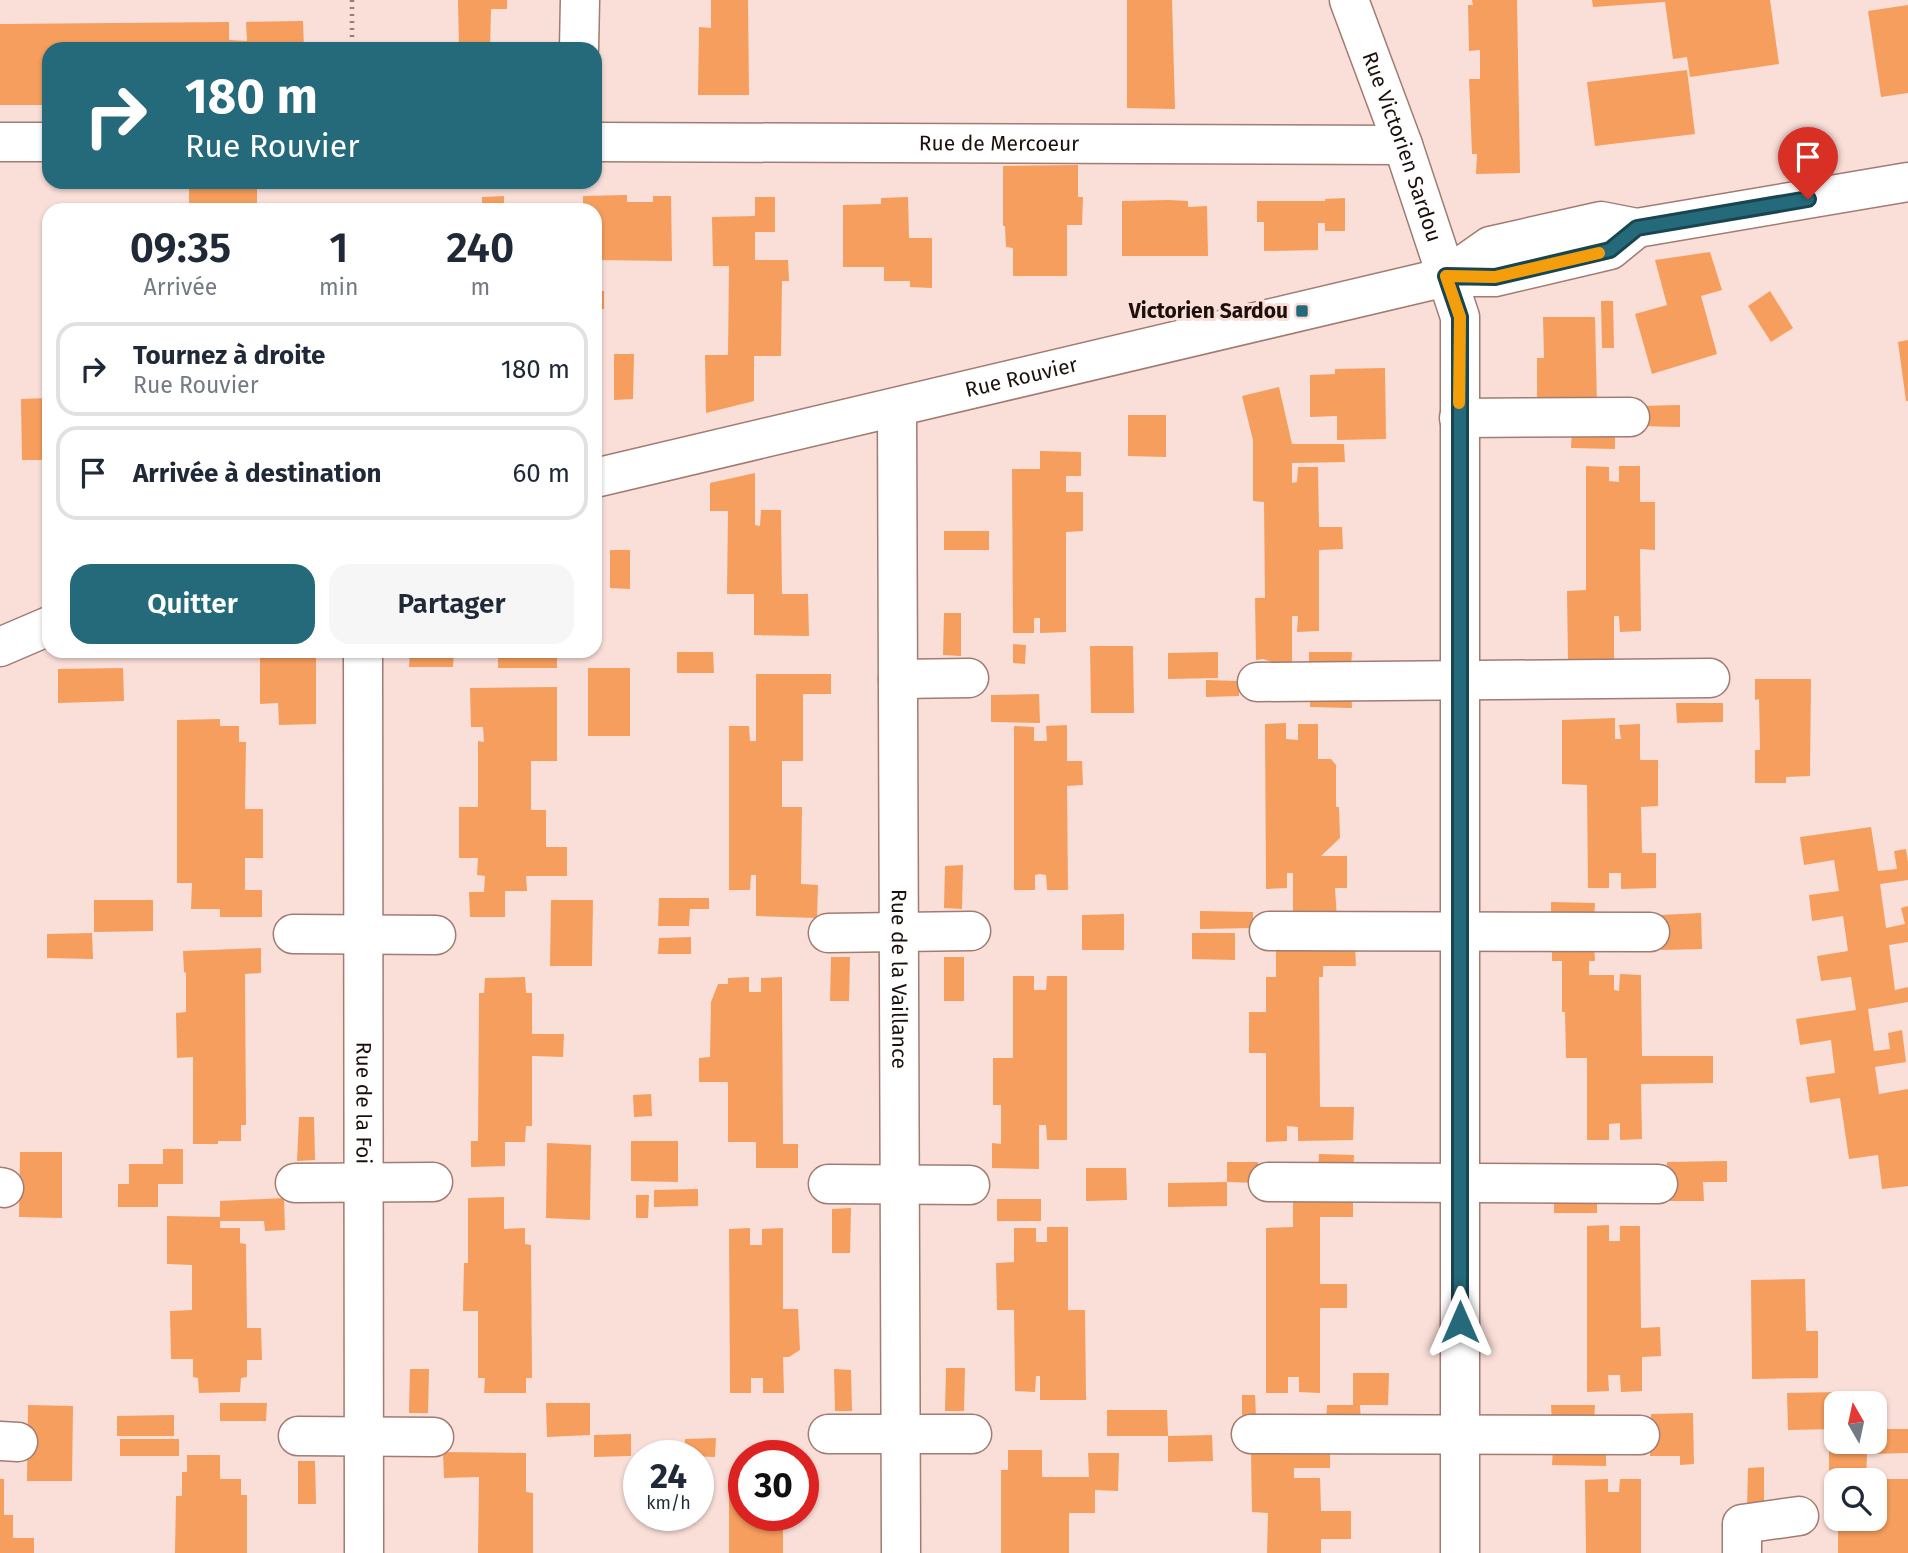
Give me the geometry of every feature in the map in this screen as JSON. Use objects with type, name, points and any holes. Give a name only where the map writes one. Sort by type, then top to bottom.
[{"type":"street","points":[[579,42],[580,0]]},
{"type":"street","name":"Rue Victorien Sardou","points":[[1349,0],[1403,145],[1460,317],[1460,1553]]},
{"type":"street","points":[[0,142],[42,142]]},
{"type":"street","name":"Rue de Mercoeur","points":[[602,142],[1403,145]]},
{"type":"street","name":"Rue Rouvier","points":[[602,476],[1446,276],[1490,246],[1601,221],[1637,228],[1908,182]]},
{"type":"street","name":"Rue de la Vaillance","points":[[897,407],[901,1553]]},
{"type":"street","points":[[1459,418],[1630,417]]},
{"type":"street","points":[[0,648],[42,629]]},
{"type":"street","name":"Rue de la Foi","points":[[363,658],[364,1553]]},
{"type":"street","points":[[898,679],[970,678]]},
{"type":"street","points":[[1257,682],[1710,678]]},
{"type":"street","points":[[828,933],[971,931]]},
{"type":"street","points":[[1269,931],[1650,932]]},
{"type":"street","points":[[293,934],[436,935]]},
{"type":"street","points":[[295,1183],[433,1182]]},
{"type":"street","points":[[1268,1182],[1658,1184]]},
{"type":"street","points":[[828,1184],[970,1185]]},
{"type":"street","points":[[828,1434],[972,1434]]},
{"type":"street","points":[[1251,1434],[1640,1434]]},
{"type":"street","points":[[298,1436],[435,1437]]},
{"type":"street","points":[[1742,1553],[1742,1524],[1799,1516]]},
{"type":"path","points":[[352,0],[352,42]]},
{"type":"building","points":[[458,0],[507,0],[507,9],[491,9],[490,42],[459,42]]},
{"type":"building","points":[[711,0],[748,0],[749,95],[698,95],[699,27],[711,28]]},
{"type":"building","points":[[1127,0],[1172,0],[1175,109],[1127,108]]},
{"type":"building","points":[[1472,0],[1517,0],[1520,173],[1476,174],[1477,154],[1472,154],[1469,79],[1480,79],[1480,50],[1469,51],[1468,5],[1473,5]]},
{"type":"building","points":[[1592,0],[1770,0],[1779,64],[1690,77],[1687,57],[1673,59],[1665,2],[1593,7]]},
{"type":"building","points":[[1908,5],[1908,93],[1881,97],[1868,11]]},
{"type":"building","points":[[303,21],[304,42],[42,42],[42,105],[0,105],[0,24],[229,22],[229,40],[247,41],[246,22]]},
{"type":"building","points":[[1687,70],[1695,134],[1595,146],[1587,82]]},
{"type":"building","points":[[1078,165],[1078,197],[1083,197],[1082,225],[1067,225],[1067,276],[1013,276],[1013,248],[1006,247],[1003,226],[1003,166]]},
{"type":"building","points":[[189,189],[257,189],[257,203],[189,203]]},
{"type":"building","points":[[627,195],[627,202],[653,202],[653,196],[671,196],[672,261],[602,260],[602,203],[583,203],[583,196]]},
{"type":"building","points":[[504,196],[504,203],[482,203],[482,197]]},
{"type":"building","points":[[755,197],[775,197],[775,232],[755,232],[755,260],[788,260],[789,281],[782,281],[781,356],[754,356],[754,401],[706,413],[705,355],[728,355],[729,266],[713,266],[712,217],[755,216]]},
{"type":"building","points":[[908,197],[909,238],[932,238],[932,288],[910,287],[910,281],[884,281],[884,267],[843,267],[843,205],[881,204],[881,198]]},
{"type":"building","points":[[1345,198],[1345,231],[1325,231],[1325,223],[1318,223],[1318,250],[1264,251],[1264,222],[1257,222],[1257,201],[1325,201]]},
{"type":"building","points":[[1122,201],[1188,201],[1188,207],[1207,206],[1208,256],[1122,256]]},
{"type":"building","points":[[1710,252],[1722,290],[1701,296],[1717,354],[1652,374],[1635,314],[1667,305],[1655,260]]},
{"type":"building","points":[[602,291],[604,291],[602,309]]},
{"type":"building","points":[[1770,291],[1793,328],[1771,342],[1748,306]]},
{"type":"building","points":[[1601,301],[1613,301],[1614,348],[1602,348]]},
{"type":"building","points":[[1543,317],[1595,317],[1597,406],[1537,407],[1537,358],[1544,358]]},
{"type":"building","points":[[1908,340],[1908,401],[1906,401],[1898,342]]},
{"type":"building","points":[[614,354],[634,354],[633,399],[614,400]]},
{"type":"building","points":[[1385,368],[1386,439],[1337,440],[1337,416],[1310,417],[1310,375],[1335,374],[1335,369]]},
{"type":"building","points":[[1279,387],[1292,444],[1344,444],[1345,462],[1292,463],[1292,483],[1297,482],[1298,467],[1318,467],[1319,527],[1342,527],[1343,549],[1319,550],[1319,631],[1297,632],[1298,616],[1292,616],[1292,668],[1263,659],[1256,660],[1255,598],[1265,598],[1264,502],[1253,501],[1253,440],[1242,396]]},
{"type":"building","points":[[42,398],[42,460],[22,460],[21,399]]},
{"type":"building","points":[[1680,405],[1680,427],[1638,426],[1638,406]]},
{"type":"building","points":[[1128,415],[1166,415],[1166,457],[1128,456]]},
{"type":"building","points":[[1615,429],[1615,449],[1571,448],[1572,430]]},
{"type":"building","points":[[1040,451],[1081,452],[1081,476],[1066,476],[1066,492],[1083,492],[1083,531],[1066,532],[1066,632],[1040,633],[1040,618],[1034,618],[1034,633],[1013,633],[1012,469],[1040,469]]},
{"type":"building","points":[[1586,466],[1609,467],[1609,481],[1619,482],[1619,466],[1640,466],[1640,502],[1655,502],[1655,550],[1640,549],[1641,631],[1620,632],[1619,616],[1614,616],[1614,660],[1568,660],[1567,591],[1586,590]]},
{"type":"building","points":[[755,473],[755,525],[760,526],[761,510],[781,510],[782,594],[808,594],[809,636],[754,635],[754,594],[727,594],[728,511],[710,511],[710,483]]},
{"type":"building","points":[[944,531],[989,531],[989,550],[944,550]]},
{"type":"building","points":[[610,550],[630,550],[630,589],[610,588]]},
{"type":"building","points":[[944,613],[961,613],[961,656],[943,655]]},
{"type":"building","points":[[1013,644],[1026,645],[1025,664],[1013,663]]},
{"type":"building","points":[[1090,646],[1133,646],[1134,713],[1091,713]]},
{"type":"building","points":[[677,652],[713,652],[714,673],[677,673]]},
{"type":"building","points":[[1218,652],[1218,678],[1168,679],[1168,653]]},
{"type":"building","points":[[1309,652],[1352,652],[1351,669],[1309,669]]},
{"type":"building","points":[[260,658],[316,658],[316,724],[279,725],[278,703],[260,704]]},
{"type":"building","points":[[410,658],[454,658],[453,667],[409,667]]},
{"type":"building","points":[[498,658],[557,658],[557,668],[498,668]]},
{"type":"building","points":[[123,668],[124,701],[58,703],[58,669]]},
{"type":"building","points":[[588,668],[630,668],[630,736],[588,736]]},
{"type":"building","points":[[756,674],[831,674],[831,694],[803,694],[803,761],[782,761],[782,807],[802,807],[801,884],[818,885],[817,918],[756,916],[756,875],[751,875],[750,890],[729,890],[729,726],[749,726],[750,741],[756,741]]},
{"type":"building","points":[[1755,679],[1811,679],[1810,776],[1786,777],[1786,783],[1755,783],[1755,750],[1760,750],[1759,699],[1755,700]]},
{"type":"building","points":[[1206,680],[1239,681],[1239,696],[1206,697]]},
{"type":"building","points":[[557,687],[557,761],[531,761],[531,810],[546,810],[546,847],[567,847],[567,876],[526,876],[527,891],[505,891],[505,917],[470,917],[469,892],[484,892],[485,876],[477,875],[478,858],[459,858],[459,807],[478,807],[478,741],[484,742],[483,727],[471,727],[470,688]]},
{"type":"building","points":[[1351,690],[1352,708],[1310,707],[1310,691]]},
{"type":"building","points":[[1039,694],[1040,723],[991,722],[991,695]]},
{"type":"building","points":[[1676,703],[1723,703],[1723,722],[1677,723]]},
{"type":"building","points":[[1615,718],[1615,739],[1621,739],[1619,725],[1640,724],[1640,760],[1658,760],[1658,806],[1641,807],[1642,853],[1656,853],[1656,888],[1621,889],[1621,873],[1609,873],[1609,888],[1588,888],[1587,785],[1562,784],[1562,720]]},
{"type":"building","points":[[220,719],[220,726],[239,726],[239,742],[246,742],[245,809],[263,809],[263,858],[245,858],[245,890],[262,890],[262,917],[220,917],[220,909],[191,909],[192,883],[177,883],[177,720]]},
{"type":"building","points":[[1286,723],[1286,739],[1298,740],[1298,724],[1318,724],[1318,759],[1331,759],[1336,765],[1336,807],[1339,807],[1340,838],[1321,856],[1347,856],[1347,888],[1335,888],[1337,919],[1293,919],[1293,873],[1287,873],[1287,888],[1266,889],[1265,724]]},
{"type":"building","points":[[1067,725],[1067,761],[1082,761],[1083,785],[1067,786],[1068,890],[1047,890],[1046,875],[1040,874],[1035,875],[1035,890],[1014,890],[1014,726],[1034,727],[1034,741],[1047,741],[1046,726]]},
{"type":"building","points":[[1871,827],[1878,871],[1897,869],[1894,851],[1906,849],[1908,862],[1908,880],[1880,884],[1886,928],[1905,924],[1901,908],[1908,906],[1908,942],[1889,945],[1895,990],[1908,987],[1908,1002],[1868,1009],[1874,1051],[1890,1049],[1888,1033],[1902,1030],[1906,1062],[1875,1067],[1879,1094],[1908,1089],[1908,1186],[1882,1189],[1878,1155],[1849,1159],[1840,1098],[1810,1103],[1806,1077],[1835,1073],[1831,1040],[1800,1045],[1796,1019],[1856,1010],[1851,977],[1821,981],[1817,956],[1848,951],[1843,916],[1812,921],[1809,895],[1839,891],[1834,860],[1804,865],[1800,837]]},
{"type":"building","points":[[963,865],[962,909],[944,908],[945,866]]},
{"type":"building","points":[[659,898],[709,898],[709,909],[690,909],[689,926],[658,926]]},
{"type":"building","points":[[94,900],[153,900],[153,931],[94,932]]},
{"type":"building","points":[[551,900],[593,900],[592,966],[550,966]]},
{"type":"building","points":[[1551,902],[1595,903],[1594,919],[1551,920]]},
{"type":"building","points":[[1200,911],[1253,912],[1253,928],[1200,929]]},
{"type":"building","points":[[1701,913],[1702,949],[1661,950],[1660,915]]},
{"type":"building","points":[[1124,914],[1124,950],[1082,950],[1082,915]]},
{"type":"building","points":[[92,933],[93,959],[47,958],[47,934]]},
{"type":"building","points":[[1192,933],[1235,933],[1235,960],[1192,959]]},
{"type":"building","points":[[691,937],[691,954],[658,954],[659,938]]},
{"type":"building","points":[[1552,943],[1594,943],[1595,961],[1589,961],[1589,975],[1614,975],[1614,990],[1619,991],[1620,974],[1641,975],[1642,1056],[1713,1056],[1713,1083],[1641,1084],[1642,1139],[1620,1140],[1620,1123],[1609,1124],[1609,1140],[1587,1140],[1587,1058],[1566,1058],[1565,1012],[1562,1012],[1562,961],[1552,961]]},
{"type":"building","points":[[1355,947],[1356,966],[1323,966],[1323,977],[1319,977],[1320,1107],[1354,1107],[1353,1140],[1298,1141],[1298,1127],[1287,1126],[1287,1141],[1266,1142],[1266,1053],[1249,1053],[1249,1012],[1266,1012],[1266,977],[1276,977],[1276,948]]},
{"type":"building","points":[[261,948],[261,973],[245,974],[246,1125],[241,1125],[241,1141],[193,1144],[193,1057],[177,1058],[176,1013],[186,1012],[183,951]]},
{"type":"building","points":[[831,957],[850,957],[849,1001],[830,1001]]},
{"type":"building","points":[[944,957],[964,957],[964,1001],[944,1001]]},
{"type":"building","points":[[1013,976],[1034,976],[1034,990],[1046,990],[1047,976],[1067,976],[1067,1140],[1047,1140],[1046,1125],[1039,1125],[1039,1169],[992,1168],[992,1143],[1001,1144],[1001,1105],[993,1105],[993,1058],[1013,1058]]},
{"type":"building","points":[[525,977],[526,993],[532,993],[532,1034],[564,1034],[563,1057],[532,1056],[532,1126],[526,1126],[525,1142],[505,1142],[505,1166],[471,1167],[471,1141],[478,1141],[479,993],[484,993],[485,978]]},
{"type":"building","points":[[749,977],[749,992],[761,992],[761,978],[782,977],[783,1144],[798,1144],[798,1168],[756,1168],[756,1142],[728,1142],[728,1082],[699,1082],[699,1058],[710,1057],[711,1002],[718,984],[728,984],[728,978]]},
{"type":"building","points":[[651,1094],[652,1116],[634,1117],[633,1095]]},
{"type":"building","points":[[299,1117],[314,1117],[315,1160],[297,1161]]},
{"type":"building","points":[[631,1141],[678,1141],[678,1182],[631,1181]]},
{"type":"building","points":[[547,1143],[591,1145],[590,1220],[546,1218]]},
{"type":"building","points":[[163,1149],[183,1149],[183,1184],[158,1184],[158,1207],[118,1207],[118,1184],[129,1184],[129,1164],[163,1164]]},
{"type":"building","points":[[20,1152],[62,1152],[62,1218],[19,1217]]},
{"type":"building","points":[[1319,1154],[1354,1155],[1353,1171],[1318,1172]]},
{"type":"building","points":[[1727,1161],[1727,1182],[1703,1182],[1704,1201],[1667,1201],[1667,1162]]},
{"type":"building","points":[[1227,1162],[1258,1162],[1258,1183],[1227,1182]]},
{"type":"building","points":[[1086,1168],[1126,1168],[1127,1200],[1086,1201]]},
{"type":"building","points":[[1227,1182],[1227,1206],[1168,1207],[1168,1183]]},
{"type":"building","points":[[698,1189],[698,1206],[654,1207],[654,1190]]},
{"type":"building","points":[[1353,1193],[1353,1217],[1320,1217],[1320,1284],[1347,1284],[1347,1308],[1320,1308],[1320,1393],[1299,1392],[1299,1377],[1288,1377],[1288,1393],[1266,1393],[1266,1228],[1293,1227],[1293,1195]]},
{"type":"building","points":[[636,1195],[649,1195],[648,1218],[636,1218]]},
{"type":"building","points":[[1554,1195],[1597,1195],[1597,1213],[1554,1213]]},
{"type":"building","points":[[504,1197],[504,1229],[525,1228],[525,1244],[531,1245],[532,1378],[526,1378],[526,1393],[484,1393],[485,1378],[478,1378],[478,1311],[463,1311],[464,1263],[468,1263],[468,1198]]},
{"type":"building","points":[[284,1198],[285,1230],[265,1231],[264,1221],[220,1221],[220,1228],[240,1228],[240,1243],[246,1244],[247,1328],[261,1328],[262,1360],[247,1360],[247,1377],[241,1378],[240,1392],[199,1393],[198,1378],[193,1377],[193,1359],[171,1359],[170,1311],[192,1310],[192,1265],[167,1264],[167,1216],[220,1217],[220,1201]]},
{"type":"building","points":[[997,1199],[1041,1199],[1041,1221],[997,1221]]},
{"type":"building","points":[[851,1208],[850,1253],[832,1253],[832,1209]]},
{"type":"building","points":[[1609,1225],[1609,1241],[1620,1241],[1620,1226],[1640,1226],[1641,1328],[1660,1327],[1661,1356],[1642,1357],[1642,1391],[1621,1392],[1620,1375],[1608,1375],[1609,1391],[1587,1392],[1587,1226]]},
{"type":"building","points":[[1047,1227],[1068,1227],[1068,1310],[1085,1310],[1086,1400],[1040,1400],[1040,1376],[1036,1376],[1035,1392],[1015,1391],[1014,1310],[997,1310],[996,1263],[1014,1262],[1014,1228],[1036,1228],[1036,1242],[1047,1242]]},
{"type":"building","points":[[750,1228],[750,1245],[762,1245],[762,1229],[783,1228],[783,1309],[798,1309],[800,1350],[789,1357],[783,1357],[784,1393],[763,1393],[763,1378],[751,1378],[751,1393],[730,1393],[729,1229]]},
{"type":"building","points":[[1805,1279],[1806,1331],[1818,1331],[1818,1378],[1752,1379],[1751,1280]]},
{"type":"building","points":[[946,1368],[965,1368],[964,1411],[945,1411]]},
{"type":"building","points":[[410,1369],[429,1369],[428,1413],[409,1413]]},
{"type":"building","points":[[834,1369],[851,1370],[852,1411],[835,1411]]},
{"type":"building","points":[[1353,1373],[1389,1373],[1388,1405],[1360,1405],[1361,1423],[1326,1423],[1327,1405],[1353,1405]]},
{"type":"building","points":[[1824,1392],[1824,1429],[1788,1430],[1787,1393]]},
{"type":"building","points":[[1242,1395],[1255,1395],[1256,1416],[1242,1415]]},
{"type":"building","points":[[220,1403],[267,1403],[266,1421],[220,1421]]},
{"type":"building","points":[[546,1403],[590,1403],[590,1435],[547,1437]]},
{"type":"building","points":[[28,1405],[73,1406],[72,1481],[27,1481]]},
{"type":"building","points":[[1551,1405],[1595,1405],[1594,1422],[1552,1423]]},
{"type":"building","points":[[1107,1410],[1167,1410],[1168,1436],[1107,1436]]},
{"type":"building","points":[[1693,1413],[1694,1464],[1680,1465],[1680,1456],[1650,1456],[1651,1414]]},
{"type":"building","points":[[174,1415],[174,1436],[117,1436],[117,1416]]},
{"type":"building","points":[[1887,1429],[1908,1429],[1908,1453],[1887,1454]]},
{"type":"building","points":[[631,1434],[631,1440],[623,1440],[623,1456],[594,1457],[594,1435]]},
{"type":"building","points":[[1212,1435],[1213,1461],[1168,1462],[1168,1436]]},
{"type":"building","points":[[716,1438],[715,1457],[714,1440],[685,1439]]},
{"type":"building","points":[[120,1439],[179,1439],[179,1456],[120,1456]]},
{"type":"building","points":[[1330,1446],[1330,1468],[1294,1468],[1294,1478],[1320,1478],[1321,1511],[1351,1511],[1351,1539],[1321,1539],[1321,1553],[1267,1553],[1268,1513],[1252,1512],[1251,1453]]},
{"type":"building","points":[[1553,1446],[1606,1447],[1606,1466],[1552,1465]]},
{"type":"building","points":[[1008,1450],[1042,1450],[1042,1477],[1089,1477],[1088,1453],[1119,1453],[1118,1491],[1095,1490],[1095,1513],[1069,1513],[1069,1553],[1001,1553],[1001,1470],[1008,1470]]},
{"type":"building","points":[[443,1452],[526,1453],[526,1492],[533,1493],[533,1553],[478,1553],[479,1477],[444,1478]]},
{"type":"building","points":[[1829,1454],[1867,1454],[1866,1468],[1829,1468]]},
{"type":"building","points":[[187,1455],[220,1455],[220,1479],[241,1479],[241,1495],[247,1495],[247,1553],[175,1553],[176,1496],[182,1496],[182,1472],[187,1472]]},
{"type":"building","points":[[298,1461],[315,1461],[316,1504],[298,1504]]},
{"type":"building","points":[[1764,1467],[1764,1510],[1747,1510],[1748,1468]]},
{"type":"building","points":[[0,1479],[4,1479],[4,1515],[13,1515],[13,1538],[34,1538],[34,1553],[0,1553]]},
{"type":"building","points":[[1608,1479],[1608,1492],[1619,1492],[1620,1479],[1641,1479],[1641,1553],[1586,1553],[1585,1480]]},
{"type":"building","points":[[1887,1479],[1908,1479],[1908,1553],[1838,1553],[1838,1531],[1887,1531]]},
{"type":"building","points":[[729,1531],[783,1531],[783,1553],[729,1553]]},
{"type":"slow traffic","points":[[1459,403],[1460,317],[1446,276],[1495,277],[1599,253]]},
{"type":"place","name":"Victorien Sardou","points":[[1302,311]]},
{"type":"route","points":[[1460,1322],[1460,317],[1446,276],[1495,277],[1610,250],[1637,228],[1808,199]]}]
